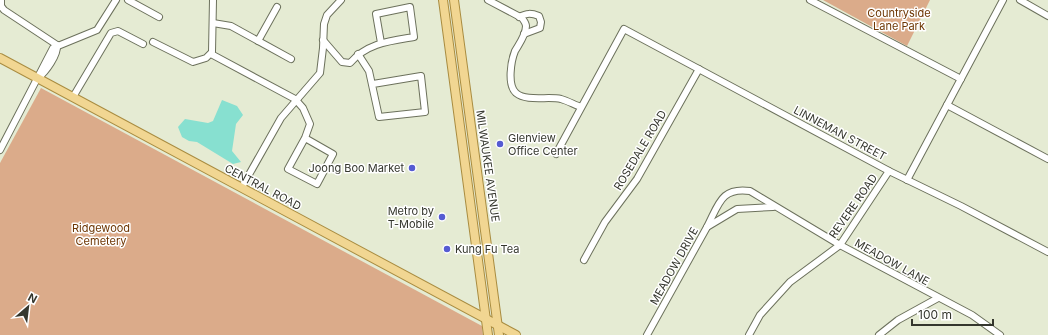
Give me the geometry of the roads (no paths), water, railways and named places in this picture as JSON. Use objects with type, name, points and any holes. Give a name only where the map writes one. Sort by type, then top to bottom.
[{"type":"main road","name":"MILWAUKEE AVENUE","points":[[443,0],[488,335]]},
{"type":"main road","name":"MILWAUKEE AVENUE","points":[[456,1],[499,335]]},
{"type":"main road","name":"CENTRAL ROAD","points":[[0,58],[516,335]]},
{"type":"main road","points":[[467,176],[473,178],[476,182],[480,216],[484,224]]},
{"type":"street","points":[[1,0],[1,6],[4,10],[57,45]]},
{"type":"street","points":[[0,150],[53,48],[57,45],[97,30],[116,0]]},
{"type":"street","points":[[128,0],[159,17]]},
{"type":"street","points":[[153,42],[193,62],[206,58],[211,54],[214,23],[213,0]]},
{"type":"street","points":[[242,187],[281,118],[295,99],[320,73],[324,24],[327,15],[341,0]]},
{"type":"street","points":[[488,0],[519,17],[525,22],[526,27],[524,34],[513,59],[511,78],[512,89],[518,94],[524,96],[561,99],[581,107],[556,154]]},
{"type":"street","points":[[810,0],[961,79]]},
{"type":"street","points":[[907,180],[1003,0]]},
{"type":"street","points":[[1020,0],[1048,16]]},
{"type":"street","points":[[258,41],[276,7]]},
{"type":"street","points":[[323,40],[342,62],[350,63],[358,54],[380,43],[414,37],[410,8],[376,14],[380,43]]},
{"type":"street","points":[[519,17],[526,13],[533,14],[539,16],[541,22],[540,28],[524,34]]},
{"type":"street","points":[[214,23],[231,26],[291,59]]},
{"type":"street","name":"LINNEMAN STREET","points":[[581,107],[624,29],[889,171],[961,206],[1048,252]]},
{"type":"street","points":[[73,97],[111,33],[118,31],[144,44]]},
{"type":"street","points":[[211,54],[295,99],[303,108],[310,124],[305,138],[288,169],[317,184],[333,154],[305,138]]},
{"type":"street","points":[[358,54],[369,71],[373,84],[378,118],[425,112],[421,76],[373,84]]},
{"type":"street","name":"ROSEDALE ROAD","points":[[584,260],[605,222],[637,179],[699,69]]},
{"type":"street","points":[[947,105],[1048,159]]},
{"type":"street","name":"REVERE ROAD","points":[[749,335],[760,316],[790,282],[840,245],[889,171]]},
{"type":"street","name":"MEADOW LANE","points":[[707,226],[722,198],[736,189],[750,191],[773,207],[840,245],[972,315],[1000,335]]},
{"type":"street","name":"MEADOW DRIVE","points":[[647,335],[707,226],[737,209],[773,207]]},
{"type":"street","points":[[879,335],[898,320],[938,298]]},
{"type":"water","points":[[222,100],[237,106],[243,115],[236,124],[232,151],[241,162],[233,164],[197,142],[189,141],[182,137],[178,127],[185,119],[208,123],[213,121]]},
{"type":"place","name":"Glenview Office Center","points":[[500,144]]},
{"type":"place","name":"Joong Boo Market","points":[[412,168]]},
{"type":"place","name":"Metro by T-Mobile","points":[[442,217]]},
{"type":"place","name":"Kung Fu Tea","points":[[447,249]]},
{"type":"park label","name":"Countryside Lane Park","points":[[899,19]]},
{"type":"park label","name":"Ridgewood Cemetery","points":[[101,234]]}]
